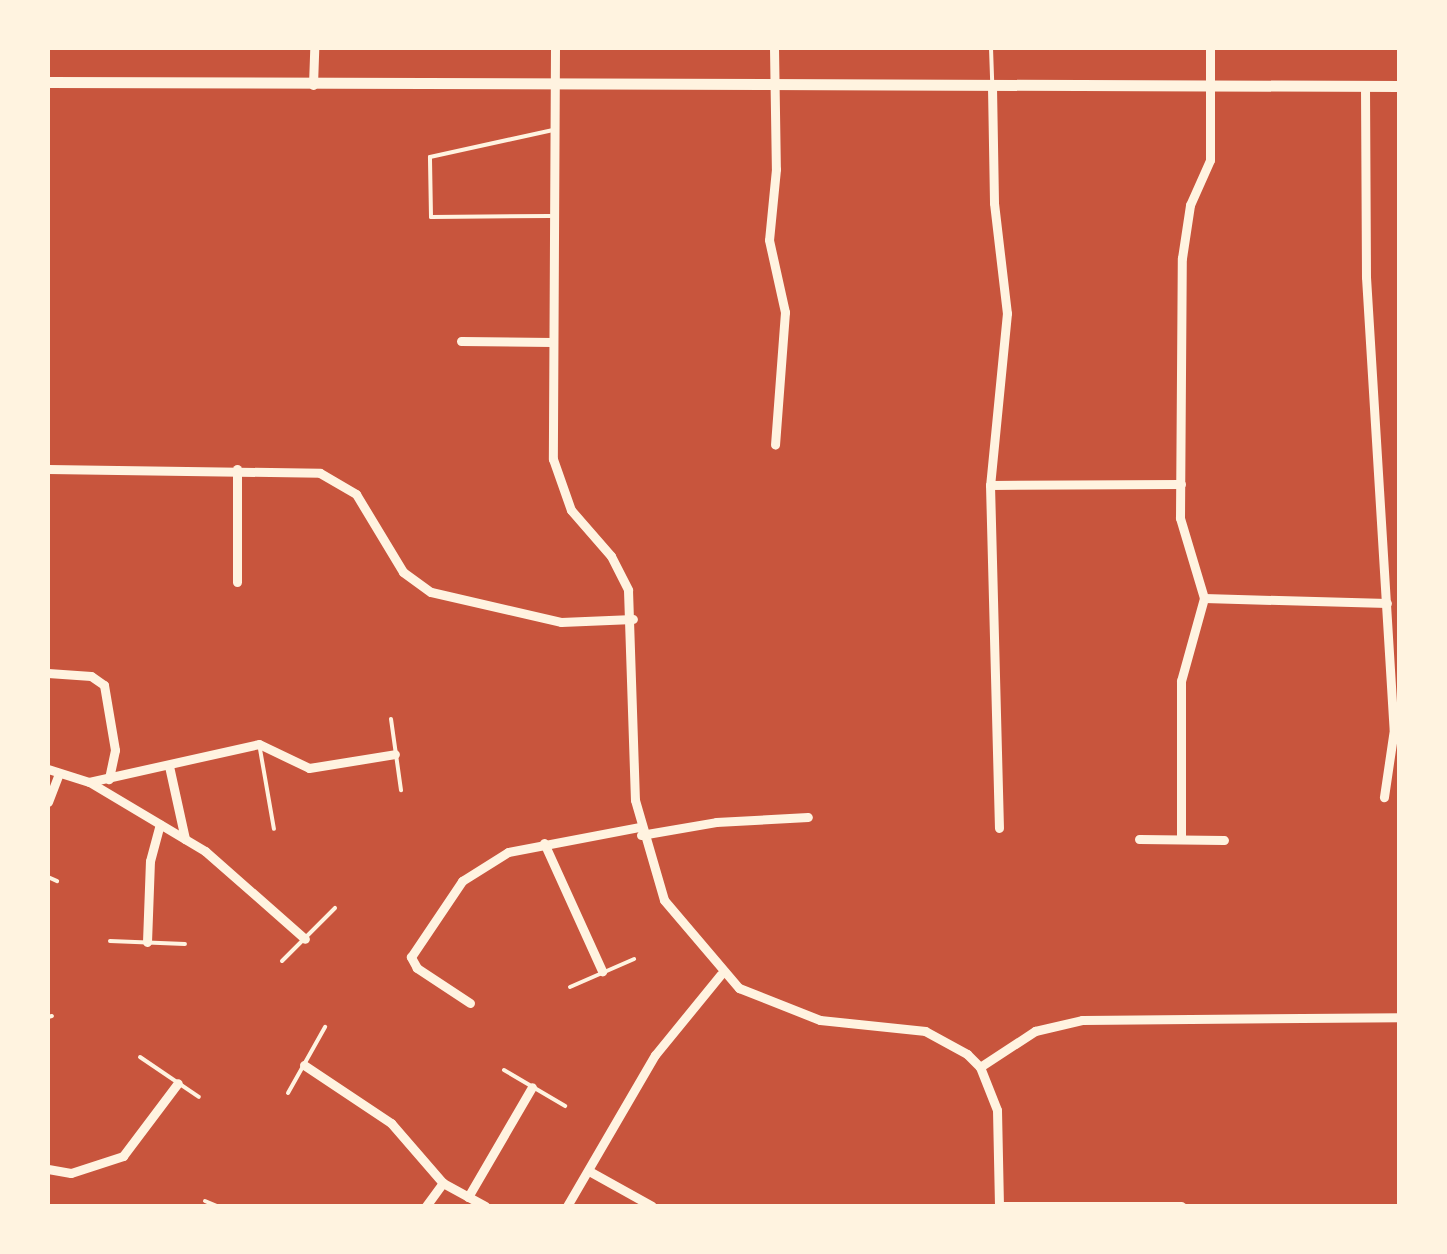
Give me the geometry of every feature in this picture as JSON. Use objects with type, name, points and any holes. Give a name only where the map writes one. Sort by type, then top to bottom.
[{"type":"street","points":[[313,85],[314,48]]},
{"type":"street","points":[[555,48],[552,342],[556,475],[571,510],[622,575],[634,619],[640,832],[664,900],[721,974],[780,1007],[820,1020],[926,1031],[952,1042],[980,1067],[997,1110],[999,1206],[1181,1206]]},
{"type":"street","points":[[774,48],[769,240],[785,312],[775,445]]},
{"type":"street","points":[[1181,839],[1180,681],[1204,598],[1182,535],[1183,238],[1210,160],[1210,48]]},
{"type":"street","points":[[48,82],[1400,86]]},
{"type":"street","points":[[992,87],[1007,335],[990,486],[999,828]]},
{"type":"street","points":[[1365,87],[1366,278],[1384,504],[1394,729],[1384,797]]},
{"type":"street","points":[[461,342],[552,342]]},
{"type":"street","points":[[48,470],[299,469],[340,481],[369,512],[403,572],[431,592],[561,622],[634,619]]},
{"type":"street","points":[[237,470],[237,582]]},
{"type":"street","points":[[990,486],[1181,484]]},
{"type":"street","points":[[1384,504],[1400,503]]},
{"type":"street","points":[[1204,598],[1387,603]]},
{"type":"street","points":[[48,672],[91,676],[104,685],[115,750],[109,779]]},
{"type":"street","points":[[88,782],[259,744],[309,768],[395,754]]},
{"type":"street","points":[[169,766],[185,839]]},
{"type":"street","points":[[48,770],[88,782],[185,839],[253,887],[304,939]]},
{"type":"street","points":[[48,802],[59,774]]},
{"type":"street","points":[[470,1003],[417,968],[414,951],[462,882],[508,852],[716,822],[808,818]]},
{"type":"street","points":[[147,942],[150,862],[160,824]]},
{"type":"street","points":[[1139,839],[1224,840]]},
{"type":"street","points":[[544,844],[602,971]]},
{"type":"street","points":[[567,1206],[655,1055],[721,974]]},
{"type":"street","points":[[980,1067],[1035,1031],[1082,1020],[1400,1017]]},
{"type":"street","points":[[304,1065],[391,1123],[442,1183],[485,1206]]},
{"type":"street","points":[[48,1169],[72,1173],[123,1156],[178,1083]]},
{"type":"street","points":[[468,1196],[532,1087]]},
{"type":"street","points":[[589,1171],[652,1206]]},
{"type":"street","points":[[426,1206],[442,1183]]},
{"type":"lane","points":[[991,48],[992,87]]},
{"type":"lane","points":[[552,216],[431,217],[430,156],[553,130]]},
{"type":"lane","points":[[391,719],[401,790]]},
{"type":"lane","points":[[259,744],[274,829]]},
{"type":"lane","points":[[48,877],[57,880]]},
{"type":"lane","points":[[282,962],[335,908]]},
{"type":"lane","points":[[110,942],[186,944]]},
{"type":"lane","points":[[570,987],[634,958]]},
{"type":"lane","points":[[288,1092],[325,1027]]},
{"type":"lane","points":[[140,1057],[199,1097]]},
{"type":"lane","points":[[504,1070],[565,1106]]},
{"type":"lane","points":[[205,1201],[218,1206]]}]
